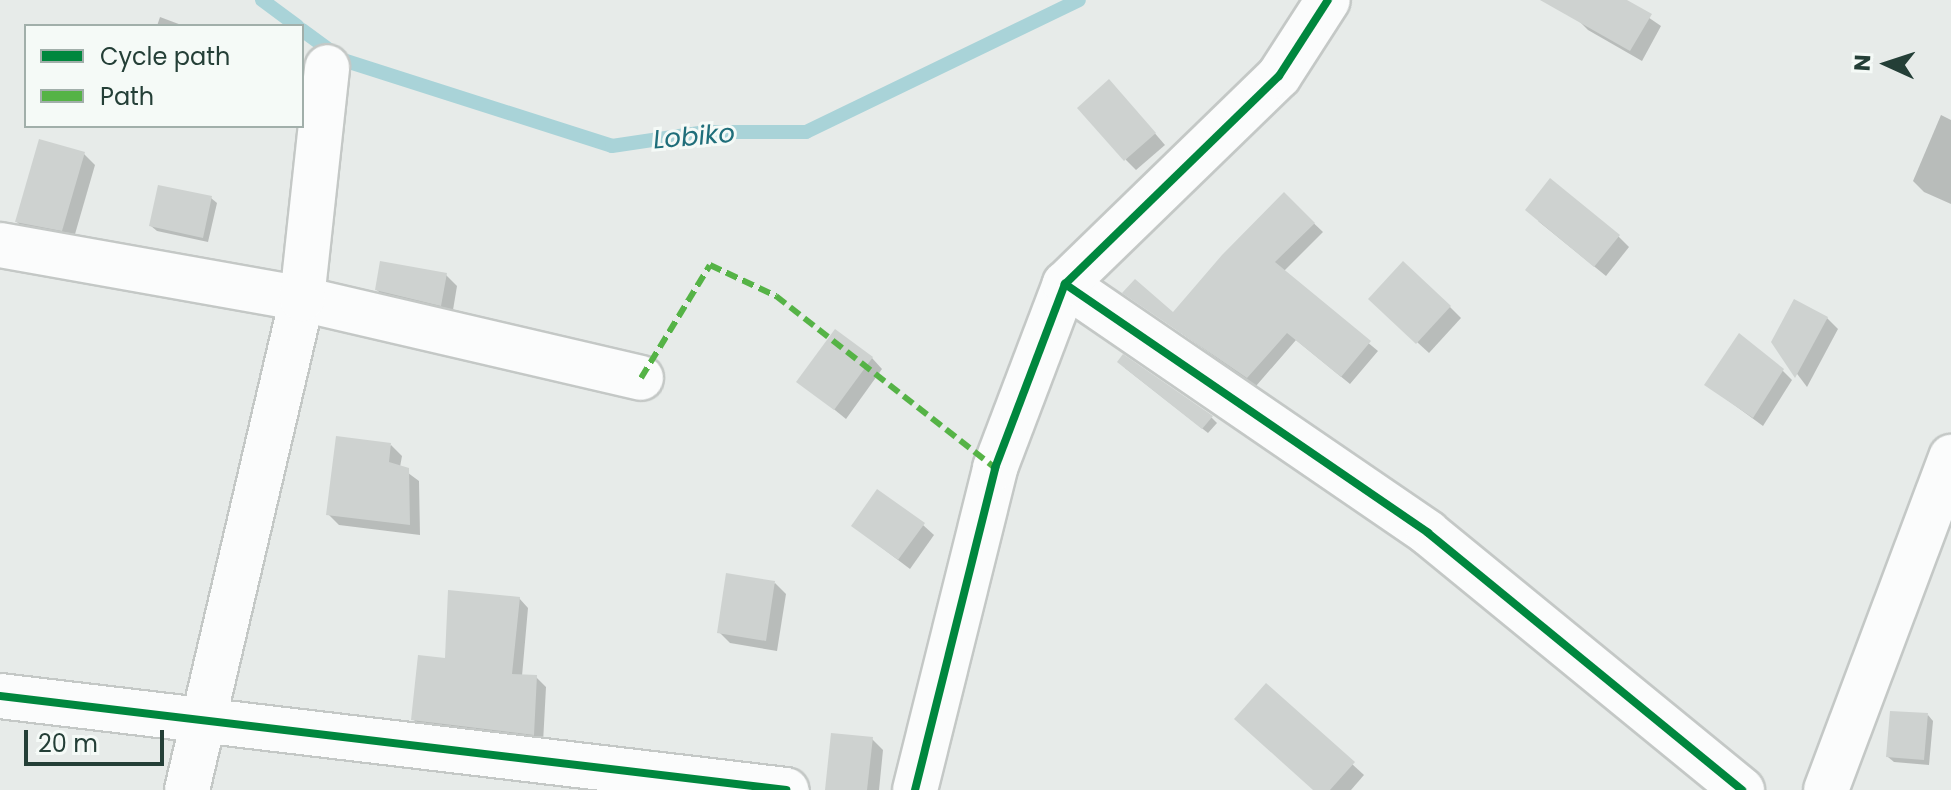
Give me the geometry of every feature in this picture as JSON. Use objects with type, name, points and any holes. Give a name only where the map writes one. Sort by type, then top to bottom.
[{"type":"street","points":[[915,790],[995,468],[1065,284],[1279,76],[1328,0]]},
{"type":"street","points":[[187,790],[302,299],[327,67]]},
{"type":"street","points":[[0,245],[302,299],[641,378]]},
{"type":"street","points":[[1065,284],[1428,533],[1742,790]]},
{"type":"street","points":[[1826,790],[1951,457]]},
{"type":"street","points":[[0,696],[786,790]]},
{"type":"building","points":[[1540,0],[1627,0],[1652,14],[1630,51]]},
{"type":"building","points":[[1109,79],[1156,133],[1124,161],[1077,108]]},
{"type":"building","points":[[39,139],[85,152],[62,231],[15,222]]},
{"type":"building","points":[[1550,178],[1620,235],[1594,267],[1525,210]]},
{"type":"building","points":[[158,185],[212,196],[203,238],[149,226]]},
{"type":"building","points":[[1284,192],[1315,223],[1275,262],[1371,341],[1341,377],[1287,333],[1247,378],[1122,293],[1135,279],[1173,312],[1222,255]]},
{"type":"building","points":[[380,261],[447,273],[441,306],[375,290]]},
{"type":"building","points":[[1403,261],[1451,306],[1416,344],[1368,299]]},
{"type":"building","points":[[1794,299],[1828,317],[1795,378],[1771,342]]},
{"type":"building","points":[[835,329],[873,357],[834,410],[796,382]]},
{"type":"building","points":[[1739,333],[1784,369],[1753,418],[1704,385]]},
{"type":"building","points":[[1123,354],[1213,416],[1202,429],[1117,362]]},
{"type":"building","points":[[336,436],[391,443],[389,462],[409,468],[410,525],[326,515]]},
{"type":"building","points":[[877,489],[925,523],[898,560],[851,526]]},
{"type":"building","points":[[726,573],[775,581],[766,641],[717,633]]},
{"type":"building","points":[[448,590],[520,597],[512,674],[537,675],[534,735],[411,720],[418,655],[445,658]]},
{"type":"building","points":[[1266,683],[1355,762],[1330,790],[1313,790],[1234,719]]},
{"type":"building","points":[[1890,711],[1928,713],[1924,760],[1886,757]]},
{"type":"building","points":[[831,733],[873,737],[867,790],[825,790]]},
{"type":"waterway","name":"Lobiko","points":[[262,0],[294,24]]},
{"type":"waterway","name":"Lobiko","points":[[304,31],[343,60],[612,146],[706,132],[806,132],[1079,0]]},
{"type":"marked path","points":[[641,378],[710,265],[776,296],[995,468]]},
{"type":"cycle path","points":[[915,790],[995,468],[1065,284],[1279,76],[1328,0]]},
{"type":"cycle path","points":[[1065,284],[1428,533],[1742,790]]},
{"type":"cycle path","points":[[0,696],[786,790]]}]
